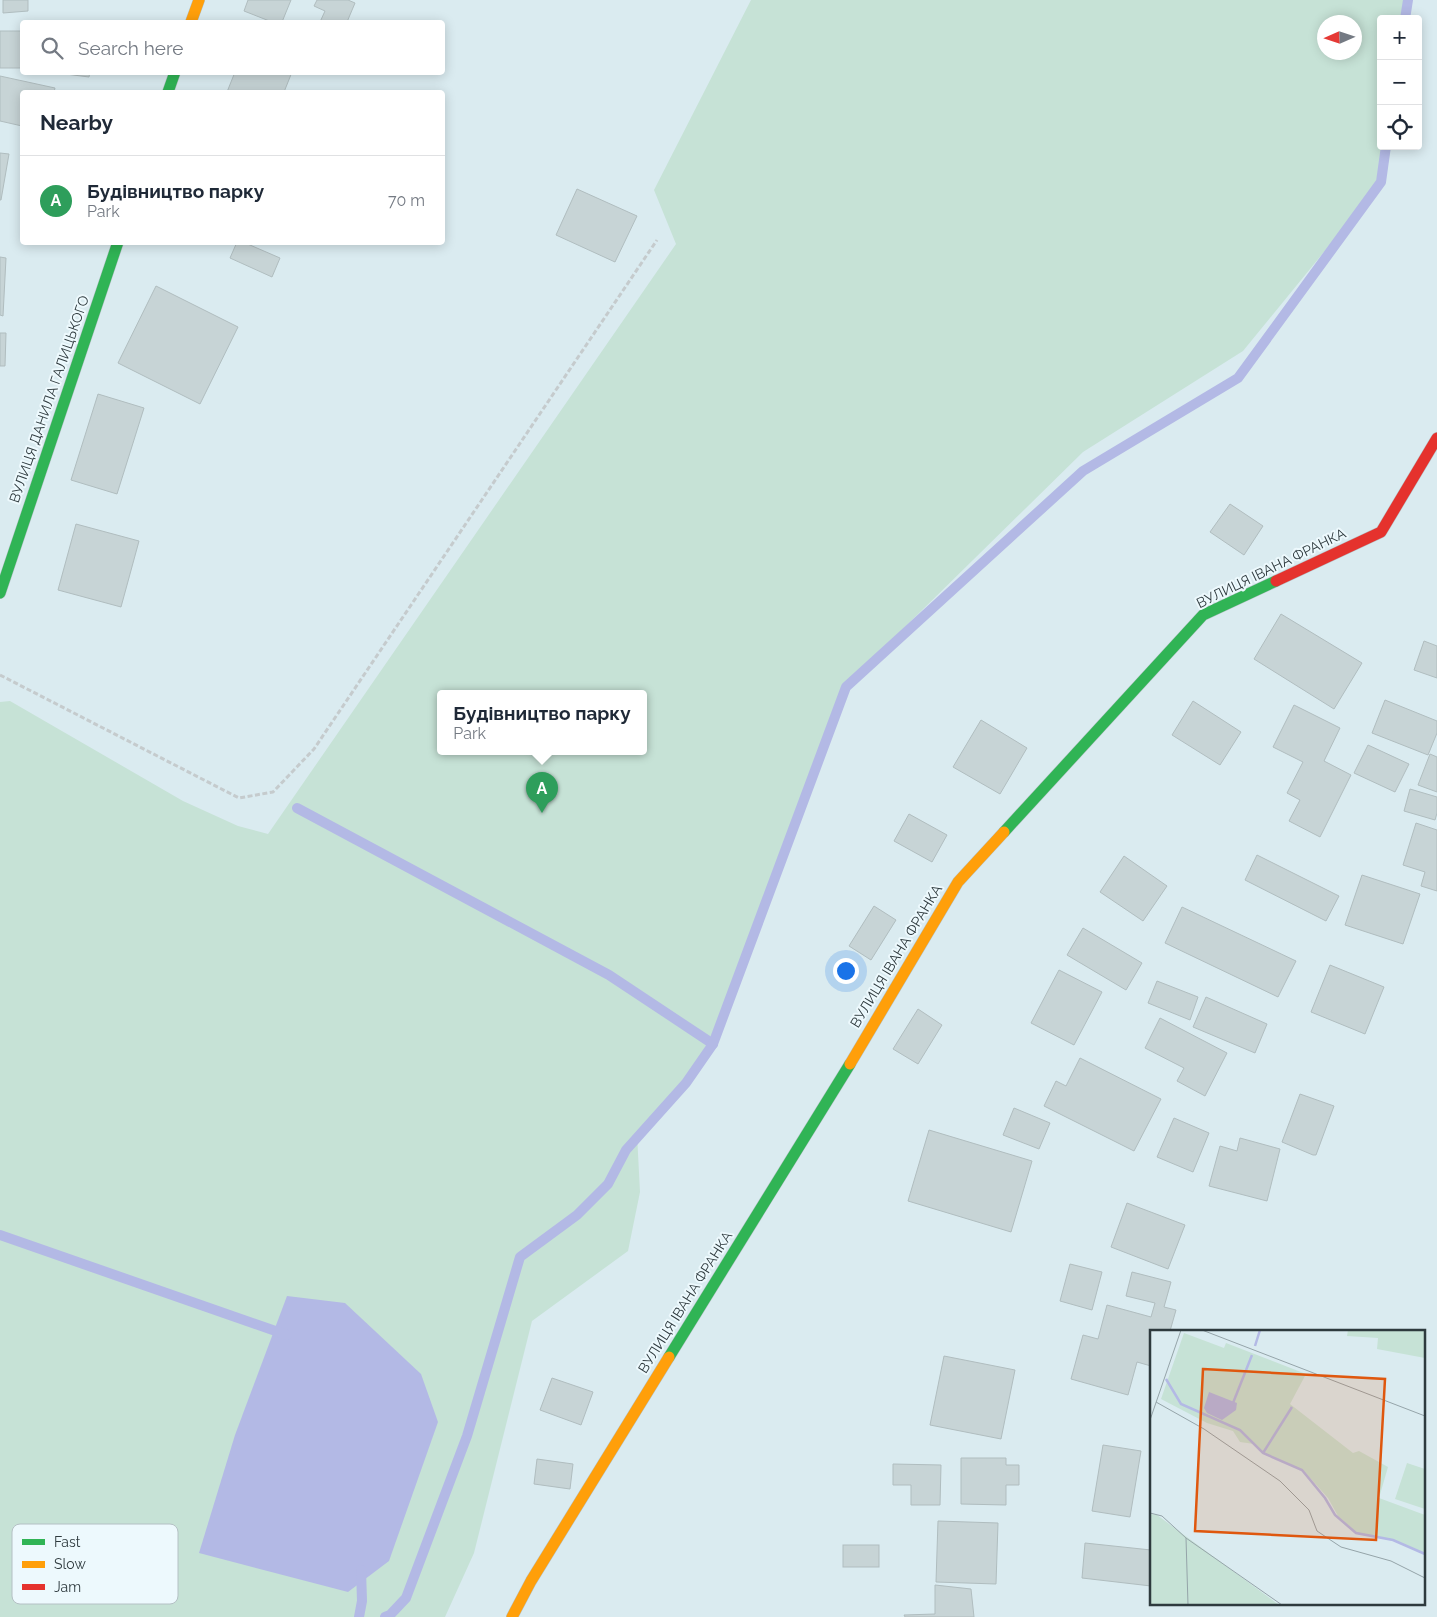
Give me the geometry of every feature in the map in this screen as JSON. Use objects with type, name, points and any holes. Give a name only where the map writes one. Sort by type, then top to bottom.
[{"type":"street","points":[[192,20],[199,0]]},
{"type":"street","points":[[169,90],[173,75]]},
{"type":"street","name":"ВУЛИЦЯ ДАНИЛА ГАЛИЦЬКОГО","points":[[0,593],[117,245]]},
{"type":"street","name":"ВУЛИЦЯ ІВАНА ФРАНКА","points":[[512,1617],[531,1581],[852,1060],[958,882],[1203,615],[1382,532],[1437,438]]},
{"type":"path","points":[[0,675],[238,798],[272,792],[314,749],[657,240]]},
{"type":"green space","points":[[751,0],[1412,0],[1410,15],[1377,15],[1377,150],[1390,150],[1386,176],[1243,351],[1083,452],[852,679],[719,1037],[637,1134],[640,1192],[628,1251],[532,1321],[474,1553],[445,1617],[0,1617],[0,702],[10,701],[183,801],[238,826],[268,834],[676,244],[654,190]]},
{"type":"water","points":[[287,1296],[345,1303],[421,1374],[438,1422],[389,1561],[348,1592],[199,1553],[235,1435]]},
{"type":"building","points":[[3,0],[28,0],[28,11],[3,13]]},
{"type":"building","points":[[248,0],[291,0],[283,20],[267,20],[244,11]]},
{"type":"building","points":[[317,0],[348,0],[355,3],[348,20],[321,20],[325,11],[314,6]]},
{"type":"building","points":[[0,31],[20,31],[20,68],[0,68]]},
{"type":"building","points":[[73,75],[89,75],[89,77]]},
{"type":"building","points":[[234,75],[291,75],[285,90],[228,90]]},
{"type":"building","points":[[0,76],[55,88],[54,90],[20,90],[20,126],[0,121]]},
{"type":"building","points":[[0,153],[9,154],[1,200],[0,200]]},
{"type":"building","points":[[577,189],[637,216],[615,262],[556,235]]},
{"type":"building","points":[[236,245],[250,245],[280,258],[272,277],[230,258]]},
{"type":"building","points":[[0,257],[6,258],[3,316],[0,315]]},
{"type":"building","points":[[156,286],[238,327],[200,404],[118,363]]},
{"type":"building","points":[[0,333],[6,333],[5,366],[0,366]]},
{"type":"building","points":[[98,394],[144,408],[117,494],[71,480]]},
{"type":"building","points":[[1230,504],[1263,526],[1244,555],[1210,532]]},
{"type":"building","points":[[76,524],[139,541],[121,607],[58,590]]},
{"type":"building","points":[[1281,614],[1362,663],[1334,709],[1254,659]]},
{"type":"building","points":[[1424,641],[1437,646],[1437,678],[1414,670]]},
{"type":"building","points":[[1385,700],[1437,721],[1437,733],[1428,755],[1372,733]]},
{"type":"building","points":[[1193,701],[1241,732],[1220,765],[1172,735]]},
{"type":"building","points":[[1294,705],[1340,728],[1324,761],[1351,775],[1320,837],[1289,821],[1300,800],[1287,793],[1303,762],[1273,747]]},
{"type":"building","points":[[981,720],[1027,748],[1000,794],[953,767]]},
{"type":"building","points":[[1368,745],[1409,764],[1395,792],[1354,773]]},
{"type":"building","points":[[1430,754],[1437,757],[1437,792],[1418,785]]},
{"type":"building","points":[[1410,789],[1437,797],[1435,820],[1404,811]]},
{"type":"building","points":[[909,814],[947,835],[932,862],[894,841]]},
{"type":"building","points":[[1416,823],[1437,830],[1437,891],[1421,886],[1425,872],[1403,865]]},
{"type":"building","points":[[1257,855],[1339,896],[1326,921],[1245,880]]},
{"type":"building","points":[[1124,856],[1167,886],[1143,921],[1100,892]]},
{"type":"building","points":[[1362,875],[1420,894],[1403,944],[1345,925]]},
{"type":"building","points":[[874,906],[896,920],[871,960],[849,946]]},
{"type":"building","points":[[1182,907],[1296,961],[1278,997],[1165,943]]},
{"type":"building","points":[[1083,928],[1142,963],[1126,990],[1067,955]]},
{"type":"building","points":[[1330,965],[1384,987],[1365,1034],[1311,1012]]},
{"type":"building","points":[[1059,970],[1102,992],[1074,1045],[1031,1023]]},
{"type":"building","points":[[1157,981],[1198,997],[1190,1020],[1148,1003]]},
{"type":"building","points":[[1206,997],[1267,1024],[1255,1053],[1193,1027]]},
{"type":"building","points":[[918,1009],[942,1025],[918,1064],[893,1049]]},
{"type":"building","points":[[1160,1018],[1227,1053],[1205,1096],[1177,1081],[1184,1068],[1145,1048]]},
{"type":"building","points":[[1080,1058],[1161,1099],[1134,1151],[1044,1106],[1056,1081],[1066,1086]]},
{"type":"building","points":[[1300,1094],[1334,1106],[1316,1155],[1282,1142]]},
{"type":"building","points":[[1014,1108],[1050,1123],[1039,1149],[1003,1135]]},
{"type":"building","points":[[1174,1118],[1209,1133],[1193,1172],[1157,1157]]},
{"type":"building","points":[[929,1130],[1032,1161],[1011,1232],[908,1201]]},
{"type":"building","points":[[1240,1138],[1280,1149],[1267,1201],[1209,1186],[1220,1146],[1237,1151]]},
{"type":"building","points":[[1127,1203],[1185,1225],[1168,1269],[1111,1247]]},
{"type":"building","points":[[1070,1264],[1102,1272],[1092,1310],[1060,1301]]},
{"type":"building","points":[[1132,1272],[1171,1282],[1164,1307],[1176,1310],[1170,1330],[1150,1330],[1150,1366],[1137,1362],[1128,1395],[1071,1379],[1083,1335],[1098,1339],[1107,1305],[1151,1317],[1155,1303],[1126,1296]]},
{"type":"building","points":[[944,1356],[1015,1370],[1001,1439],[930,1425]]},
{"type":"building","points":[[552,1378],[593,1392],[581,1425],[540,1410]]},
{"type":"building","points":[[1103,1445],[1141,1451],[1130,1517],[1092,1511]]},
{"type":"building","points":[[961,1458],[1006,1458],[1006,1465],[1019,1465],[1019,1485],[1006,1485],[1006,1505],[961,1504]]},
{"type":"building","points":[[537,1459],[573,1464],[570,1489],[534,1484]]},
{"type":"building","points":[[893,1464],[941,1465],[940,1505],[911,1505],[911,1485],[893,1485]]},
{"type":"building","points":[[938,1521],[998,1523],[996,1584],[936,1582]]},
{"type":"building","points":[[1085,1543],[1150,1550],[1150,1586],[1082,1578]]},
{"type":"building","points":[[843,1545],[879,1545],[879,1567],[843,1567]]},
{"type":"building","points":[[935,1585],[971,1589],[974,1617],[905,1617],[904,1615],[935,1614]]},
{"type":"waterway","points":[[1406,15],[1408,0]]},
{"type":"waterway","points":[[385,1617],[390,1615],[406,1598],[467,1436],[520,1257],[577,1215],[608,1184],[626,1150],[686,1083],[713,1044],[846,687],[1083,471],[1238,378],[1381,182],[1385,150]]},
{"type":"waterway","points":[[297,808],[609,975],[713,1044]]},
{"type":"waterway","points":[[0,1235],[287,1335]]},
{"type":"waterway","points":[[359,1617],[362,1601],[361,1570]]},
{"type":"traffic: fast","points":[[169,90],[174,75]]},
{"type":"traffic: fast","points":[[0,593],[117,245]]},
{"type":"traffic: fast","points":[[1004,832],[1203,615],[1276,581]]},
{"type":"traffic: fast","points":[[669,1357],[850,1064]]},
{"type":"traffic: slow","points":[[192,20],[199,0]]},
{"type":"traffic: slow","points":[[850,1064],[958,882],[1004,832]]},
{"type":"traffic: slow","points":[[512,1617],[531,1581],[669,1357]]},
{"type":"traffic: jam","points":[[1276,581],[1381,532],[1437,438]]},
{"type":"place","name":"Будівництво парку","points":[[542,813]]}]
